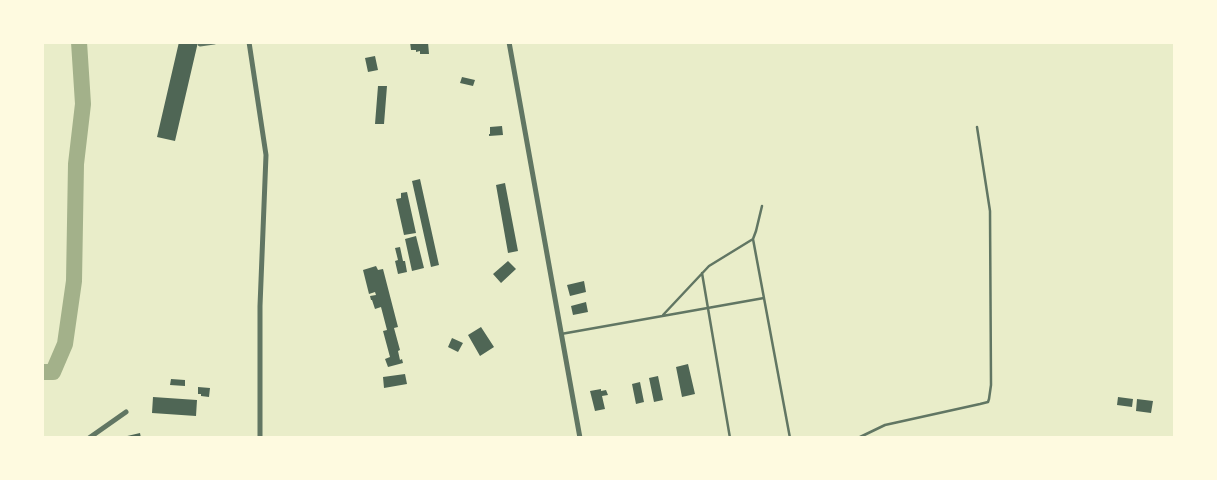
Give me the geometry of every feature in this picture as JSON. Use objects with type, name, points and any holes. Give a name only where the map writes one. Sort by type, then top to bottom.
[{"type":"street","points":[[200,44],[214,42]]},
{"type":"street","points":[[249,42],[266,155],[260,306],[260,438]]},
{"type":"street","points":[[508,43],[580,438]]},
{"type":"street","points":[[89,438],[126,412]]},
{"type":"lane","points":[[858,438],[885,425],[988,402],[991,386],[990,211],[977,127]]},
{"type":"lane","points":[[762,206],[753,239],[790,438]]},
{"type":"lane","points":[[662,316],[709,266],[753,239]]},
{"type":"lane","points":[[702,273],[730,438]]},
{"type":"lane","points":[[561,334],[764,298]]},
{"type":"building","points":[[179,42],[198,42],[175,141],[157,137]]},
{"type":"building","points":[[410,42],[428,42],[429,54],[420,54],[420,51],[411,50]]},
{"type":"building","points":[[375,56],[378,70],[368,72],[365,58]]},
{"type":"building","points":[[462,77],[475,80],[473,86],[460,83]]},
{"type":"building","points":[[378,86],[387,86],[384,124],[375,124]]},
{"type":"building","points":[[502,126],[503,135],[489,136],[490,127]]},
{"type":"building","points":[[420,179],[439,265],[431,267],[412,181]]},
{"type":"building","points":[[505,183],[518,251],[508,253],[496,185]]},
{"type":"building","points":[[407,192],[416,233],[404,235],[396,199],[401,198],[401,193]]},
{"type":"building","points":[[416,236],[424,268],[412,271],[405,239]]},
{"type":"building","points":[[400,247],[407,272],[398,274],[395,261],[398,260],[395,248]]},
{"type":"building","points":[[508,261],[516,269],[501,283],[493,274]]},
{"type":"building","points":[[376,266],[378,270],[383,269],[398,327],[394,328],[400,350],[398,351],[400,360],[402,359],[403,363],[388,367],[385,359],[390,357],[383,331],[387,330],[381,307],[375,309],[371,300],[370,296],[376,295],[375,292],[369,294],[363,270]]},
{"type":"building","points":[[584,281],[586,292],[570,296],[567,285]]},
{"type":"building","points":[[586,302],[588,312],[573,315],[571,306]]},
{"type":"building","points":[[481,327],[494,347],[480,356],[468,335]]},
{"type":"building","points":[[452,338],[463,343],[458,352],[448,347]]},
{"type":"building","points":[[688,364],[695,394],[682,397],[676,367]]},
{"type":"building","points":[[405,374],[407,384],[384,388],[383,377]]},
{"type":"building","points":[[658,376],[663,400],[654,402],[649,378]]},
{"type":"building","points":[[171,379],[185,380],[185,386],[170,385]]},
{"type":"building","points":[[640,382],[644,402],[636,404],[632,384]]},
{"type":"building","points":[[198,387],[210,388],[209,397],[198,394]]},
{"type":"building","points":[[601,389],[601,391],[606,390],[608,395],[602,396],[605,409],[595,411],[590,391]]},
{"type":"building","points":[[153,397],[197,400],[196,416],[152,413]]},
{"type":"building","points":[[1118,397],[1133,399],[1132,407],[1117,405]]},
{"type":"building","points":[[1137,399],[1153,401],[1151,413],[1136,411]]},
{"type":"building","points":[[140,433],[141,438],[123,438],[123,437]]},
{"type":"waterway","points":[[42,372],[53,372],[65,344],[74,281],[76,164],[83,104],[79,42]]}]
